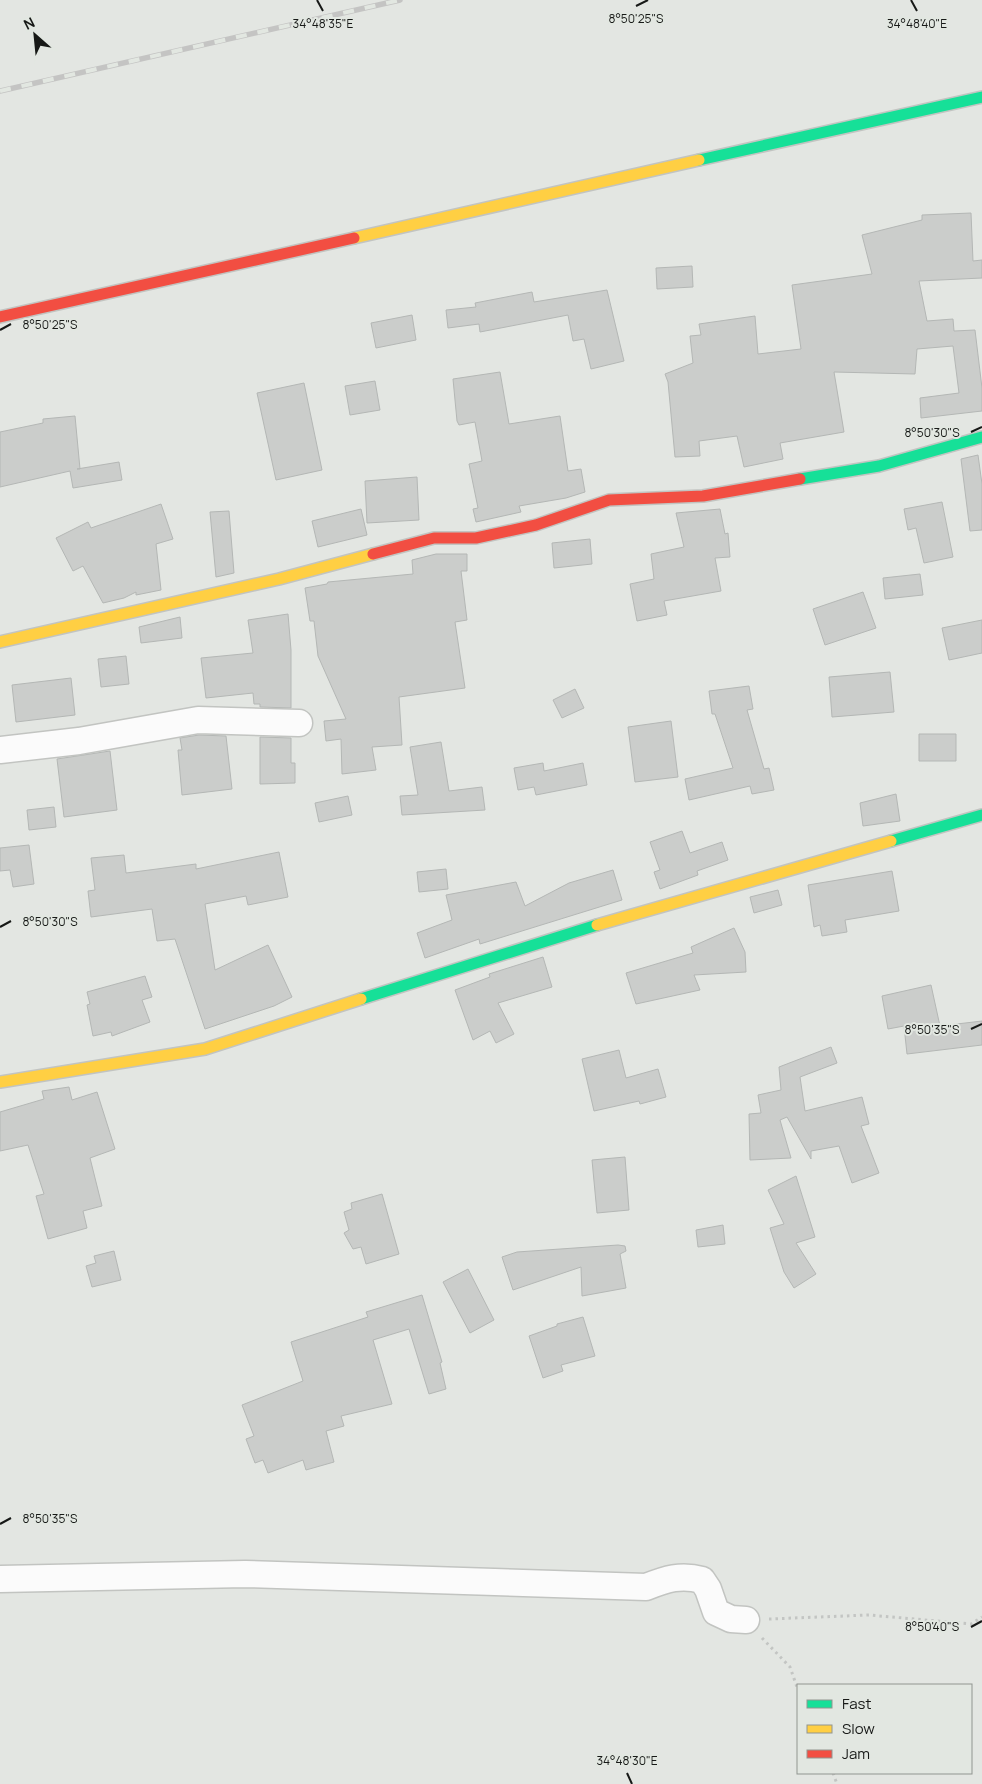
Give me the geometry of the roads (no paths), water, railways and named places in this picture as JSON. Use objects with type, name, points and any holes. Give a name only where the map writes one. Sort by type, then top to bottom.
[{"type":"main road","points":[[0,316],[982,97]]},
{"type":"main road","points":[[0,642],[279,579],[434,538],[476,538],[536,525],[609,500],[703,496],[879,466],[982,437]]},
{"type":"main road","points":[[0,1082],[205,1049],[544,940],[982,815]]},
{"type":"street","points":[[0,750],[79,740],[198,720],[299,723]]},
{"type":"street","points":[[0,1579],[245,1574],[646,1587],[666,1579],[687,1576],[702,1580],[716,1612],[730,1619],[746,1620]]},
{"type":"railway","points":[[0,91],[400,0]]}]
